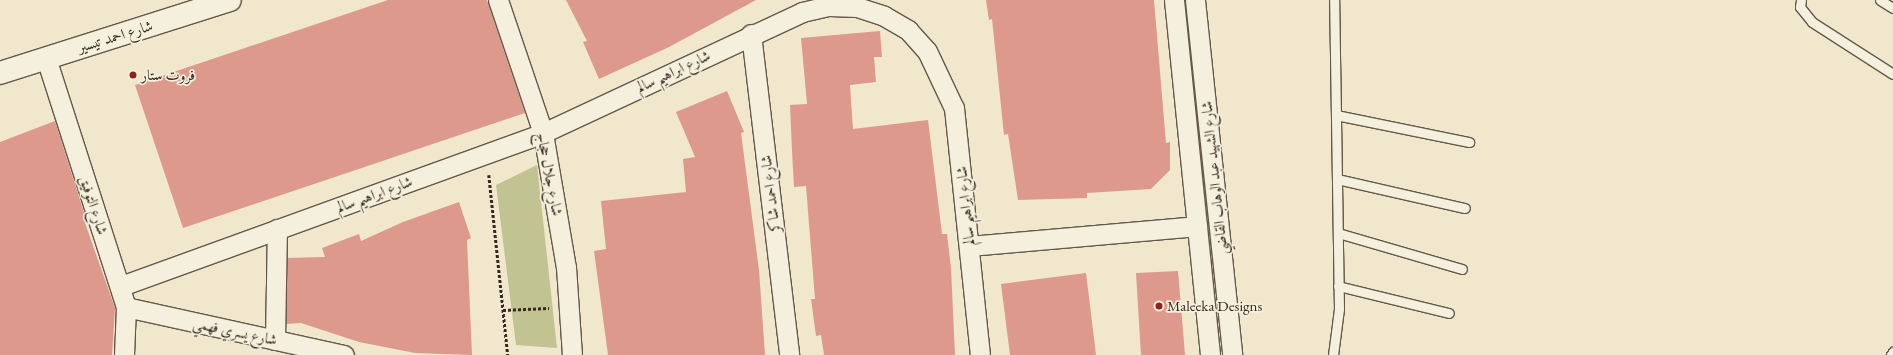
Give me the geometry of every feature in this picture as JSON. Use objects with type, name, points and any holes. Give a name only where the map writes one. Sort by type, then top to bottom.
[{"type":"main road","name":"شارع احمد تيسير","points":[[0,73],[230,0]]},
{"type":"street","name":"شارع جلال حجاج","points":[[498,0],[543,133],[558,214],[569,307],[572,355]]},
{"type":"street","name":"شارع الشهيد عبد الوهاب القاضي","points":[[1174,0],[1210,355]]},
{"type":"street","name":"شارع الشهيد عبد الوهاب القاضي","points":[[1195,0],[1232,355]]},
{"type":"street","name":"شارع ابراهيم سالم","points":[[121,286],[543,133],[751,34],[802,12],[829,6],[864,9],[884,16],[908,30],[927,51],[954,108],[970,246],[980,355]]},
{"type":"street","name":"شارع احمد شاكر","points":[[751,34],[789,355]]},
{"type":"street","name":"شارع التوفيق","points":[[46,58],[121,286],[126,307],[124,355]]},
{"type":"street","points":[[970,246],[1197,226]]},
{"type":"street","points":[[275,340],[277,229]]},
{"type":"street","name":"شارع يسري فهمي","points":[[126,307],[344,355]]},
{"type":"lane","points":[[1333,355],[1338,286],[1334,0]]},
{"type":"lane","points":[[1801,0],[1800,7],[1812,22],[1893,74]]},
{"type":"lane","points":[[1880,0],[1893,8]]},
{"type":"lane","points":[[1336,115],[1469,142]]},
{"type":"lane","points":[[1337,179],[1465,208]]},
{"type":"lane","points":[[1338,233],[1462,269]]},
{"type":"lane","points":[[1338,286],[1449,313]]},
{"type":"path","points":[[486,153],[508,355]]},
{"type":"path","points":[[503,310],[569,307]]},
{"type":"green space","points":[[537,165],[557,348],[516,345],[496,185]]},
{"type":"building","points":[[388,0],[487,0],[525,113],[183,228],[135,85]]},
{"type":"building","points":[[566,0],[756,0],[669,47],[599,79],[583,42],[587,41]]},
{"type":"building","points":[[986,0],[1154,0],[1166,143],[1170,142],[1170,170],[1151,189],[1087,193],[1087,198],[1018,200],[1008,134],[1004,135],[992,19],[989,20]]},
{"type":"building","points":[[880,31],[882,57],[874,57],[876,82],[850,85],[853,129],[928,120],[942,234],[947,234],[951,268],[955,355],[824,355],[821,335],[816,336],[811,299],[815,299],[806,186],[794,187],[792,151],[790,105],[807,104],[801,38]]},
{"type":"building","points":[[727,91],[744,132],[741,133],[759,270],[765,355],[608,355],[594,251],[606,249],[601,201],[686,192],[683,159],[695,157],[676,112]]},
{"type":"building","points":[[55,121],[87,222],[85,223],[115,308],[112,355],[0,355],[0,142]]},
{"type":"building","points":[[459,202],[471,238],[467,240],[472,355],[415,353],[359,342],[301,323],[286,324],[287,258],[325,257],[322,248],[359,234],[361,241],[403,222]]},
{"type":"building","name":"Maleeka Designs","points":[[1178,271],[1185,355],[1141,355],[1136,273]]},
{"type":"building","points":[[1086,273],[1096,355],[1010,355],[1001,284]]},
{"type":"place","name":"فروت ستار","points":[[133,75]]},
{"type":"place","name":"Maleeka Designs","points":[[1159,306]]}]
